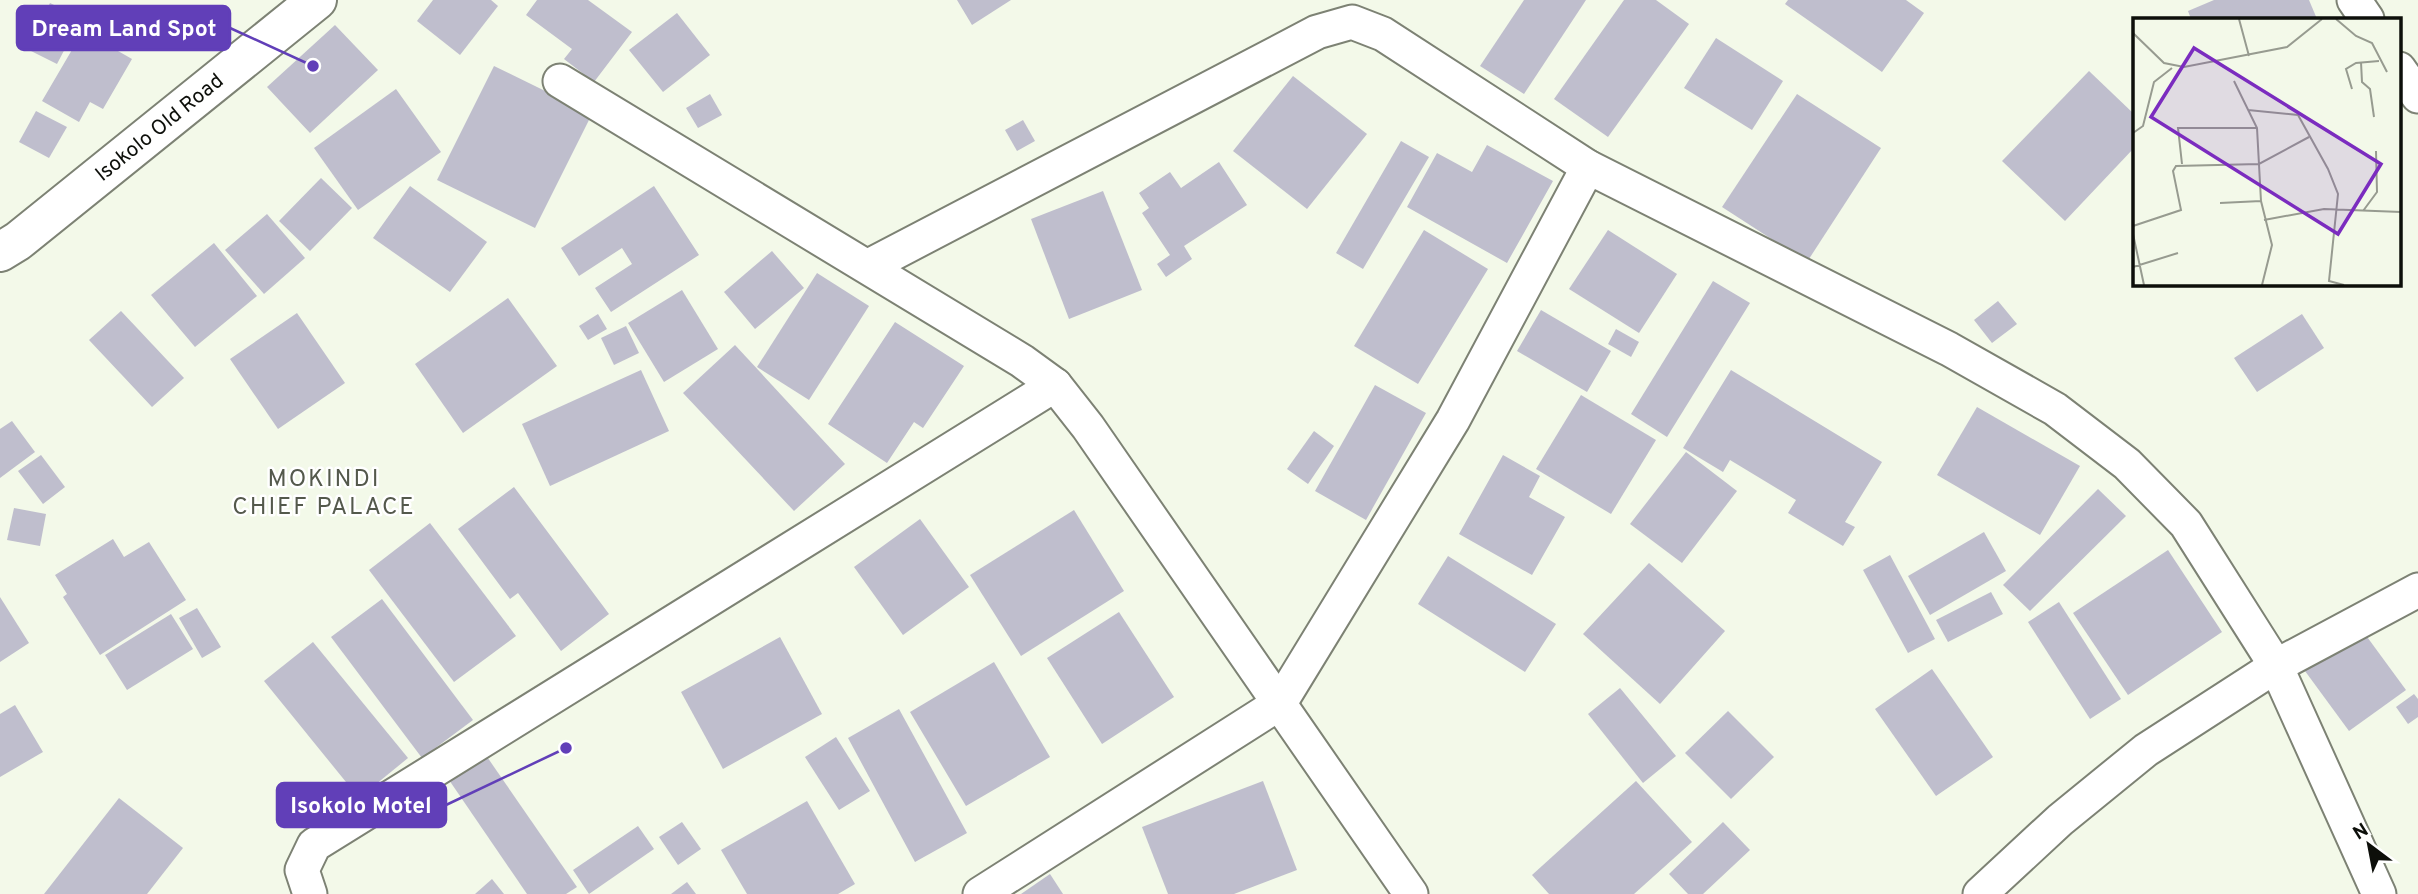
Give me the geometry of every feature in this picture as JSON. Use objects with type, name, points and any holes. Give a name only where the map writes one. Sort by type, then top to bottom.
[{"type":"street","name":"Isokolo Old Road","points":[[0,253],[317,0]]},
{"type":"street","points":[[2354,0],[2366,18]]},
{"type":"street","points":[[869,266],[1317,32],[1352,22],[1383,34],[1588,167],[1948,348],[2056,409],[2127,464],[2186,524],[2276,666],[2379,894]]},
{"type":"street","points":[[2400,70],[2418,96]]},
{"type":"street","points":[[560,80],[1022,360],[1055,385],[1088,427],[1411,894]]},
{"type":"street","points":[[980,894],[1280,703],[1453,419],[1588,167]]},
{"type":"street","points":[[310,894],[302,870],[314,845],[1055,385]]},
{"type":"street","points":[[1980,894],[2060,820],[2146,750],[2276,666],[2418,590]]},
{"type":"building","points":[[433,0],[491,0],[498,6],[460,55],[417,21]]},
{"type":"building","points":[[537,0],[588,0],[632,32],[594,82],[564,59],[572,49],[526,15]]},
{"type":"building","points":[[957,0],[1011,0],[972,25]]},
{"type":"building","points":[[1524,0],[1586,0],[1524,94],[1480,66]]},
{"type":"building","points":[[1624,0],[1656,0],[1689,24],[1608,137],[1554,99]]},
{"type":"building","points":[[1788,0],[1906,0],[1924,13],[1882,72],[1785,4]]},
{"type":"building","points":[[2214,0],[2309,0],[2317,18],[2191,18],[2188,11]]},
{"type":"building","points":[[50,3],[81,18],[57,64],[27,49]]},
{"type":"building","points":[[677,13],[710,55],[663,92],[629,50]]},
{"type":"building","points":[[335,25],[378,70],[310,133],[267,87]]},
{"type":"building","points":[[83,31],[132,59],[103,109],[90,102],[79,122],[42,101]]},
{"type":"building","points":[[1716,38],[1783,81],[1752,130],[1684,88]]},
{"type":"building","points":[[494,66],[592,114],[535,228],[437,180]]},
{"type":"building","points":[[2089,71],[2133,113],[2133,149],[2065,221],[2002,161]]},
{"type":"building","points":[[1293,76],[1367,134],[1307,209],[1233,151]]},
{"type":"building","points":[[396,89],[441,152],[358,210],[314,148]]},
{"type":"building","points":[[710,94],[722,115],[698,128],[686,108]]},
{"type":"building","points":[[1797,94],[1881,148],[1807,262],[1722,207]]},
{"type":"building","points":[[36,111],[67,127],[49,158],[19,142]]},
{"type":"building","points":[[1023,120],[1035,141],[1017,151],[1005,130]]},
{"type":"building","points":[[1401,141],[1429,157],[1363,269],[1336,253]]},
{"type":"building","points":[[1487,145],[1553,181],[1507,263],[1407,207],[1437,153],[1472,172]]},
{"type":"building","points":[[1219,162],[1247,205],[1184,246],[1192,259],[1166,277],[1157,264],[1170,255],[1142,213],[1149,208],[1139,193],[1170,172],[1181,188]]},
{"type":"building","points":[[321,178],[352,208],[310,251],[279,221]]},
{"type":"building","points":[[410,186],[487,242],[450,292],[373,238]]},
{"type":"building","points":[[654,186],[699,255],[611,312],[595,288],[632,264],[622,248],[579,276],[561,248]]},
{"type":"building","points":[[1103,191],[1142,290],[1069,319],[1031,219]]},
{"type":"building","points":[[267,214],[305,258],[264,294],[225,250]]},
{"type":"building","points":[[1424,230],[1488,269],[1418,384],[1354,346]]},
{"type":"building","points":[[1608,230],[1677,274],[1639,333],[1569,289]]},
{"type":"building","points":[[214,243],[257,296],[195,347],[151,295]]},
{"type":"building","points":[[772,251],[804,288],[755,329],[724,292]]},
{"type":"building","points":[[817,273],[869,306],[809,400],[757,367]]},
{"type":"building","points":[[1713,281],[1750,303],[1667,437],[1631,414]]},
{"type":"building","points":[[682,290],[718,349],[664,382],[628,323]]},
{"type":"building","points":[[508,298],[557,366],[463,433],[415,364]]},
{"type":"building","points":[[1998,301],[2017,324],[1992,343],[1974,320]]},
{"type":"building","points":[[1541,310],[1611,351],[1587,392],[1517,351]]},
{"type":"building","points":[[121,311],[184,378],[152,407],[89,340]]},
{"type":"building","points":[[297,313],[345,383],[278,429],[230,359]]},
{"type":"building","points":[[598,314],[607,329],[588,340],[579,326]]},
{"type":"building","points":[[2302,314],[2324,348],[2257,392],[2234,358]]},
{"type":"building","points":[[895,322],[964,366],[923,428],[914,422],[887,463],[828,424]]},
{"type":"building","points":[[626,326],[639,353],[614,365],[601,338]]},
{"type":"building","points":[[1616,329],[1639,342],[1631,357],[1608,344]]},
{"type":"building","points":[[735,345],[845,464],[794,511],[683,393]]},
{"type":"building","points":[[641,370],[669,431],[550,486],[522,424]]},
{"type":"building","points":[[1731,370],[1882,462],[1845,522],[1855,527],[1843,546],[1788,513],[1796,500],[1730,460],[1723,472],[1683,448]]},
{"type":"building","points":[[1375,385],[1426,413],[1366,520],[1315,491]]},
{"type":"building","points":[[1581,395],[1656,440],[1611,514],[1536,469]]},
{"type":"building","points":[[1977,407],[2080,466],[2040,535],[1937,475]]},
{"type":"building","points":[[12,421],[35,452],[0,478],[0,429]]},
{"type":"building","points":[[1314,431],[1334,446],[1308,484],[1287,469]]},
{"type":"building","points":[[1686,452],[1737,491],[1682,563],[1630,524]]},
{"type":"building","points":[[41,455],[65,487],[43,504],[18,471]]},
{"type":"building","points":[[1503,455],[1540,476],[1529,497],[1565,517],[1532,575],[1459,534]]},
{"type":"building","points":[[514,487],[609,614],[561,651],[518,593],[510,599],[458,529]]},
{"type":"building","points":[[2098,489],[2126,516],[2030,611],[2003,585]]},
{"type":"building","points":[[14,508],[46,514],[40,546],[7,540]]},
{"type":"building","points":[[1074,510],[1124,591],[1021,656],[970,575]]},
{"type":"building","points":[[920,519],[969,587],[903,635],[854,567]]},
{"type":"building","points":[[430,523],[516,636],[454,682],[369,570]]},
{"type":"building","points":[[1984,532],[2006,571],[1930,615],[1908,576]]},
{"type":"building","points":[[113,539],[124,557],[149,542],[186,600],[100,655],[63,597],[67,594],[55,575]]},
{"type":"building","points":[[2168,550],[2222,632],[2128,695],[2073,613]]},
{"type":"building","points":[[1890,555],[1935,639],[1908,653],[1863,570]]},
{"type":"building","points":[[1448,556],[1556,624],[1525,672],[1418,604]]},
{"type":"building","points":[[1649,563],[1725,631],[1660,704],[1583,634]]},
{"type":"building","points":[[1991,592],[2003,614],[1948,642],[1936,620]]},
{"type":"building","points":[[0,597],[29,643],[0,662]]},
{"type":"building","points":[[382,599],[473,720],[422,758],[331,637]]},
{"type":"building","points":[[2059,602],[2121,699],[2090,719],[2028,622]]},
{"type":"building","points":[[197,608],[221,647],[202,658],[179,618]]},
{"type":"building","points":[[1119,612],[1174,697],[1102,744],[1047,658]]},
{"type":"building","points":[[171,614],[193,649],[127,690],[105,655]]},
{"type":"building","points":[[2362,630],[2406,690],[2349,731],[2305,671]]},
{"type":"building","points":[[780,637],[822,714],[723,769],[681,692]]},
{"type":"building","points":[[313,642],[408,758],[359,798],[264,681]]},
{"type":"building","points":[[994,662],[1050,757],[966,806],[910,712]]},
{"type":"building","points":[[1932,669],[1993,757],[1936,796],[1875,709]]},
{"type":"building","points":[[1620,688],[1676,756],[1643,783],[1588,714]]},
{"type":"building","points":[[2414,694],[2418,699],[2418,717],[2408,724],[2396,707]]},
{"type":"building","points":[[15,705],[43,752],[0,777],[0,714]]},
{"type":"building","points":[[899,709],[967,833],[915,862],[848,738]]},
{"type":"building","points":[[1728,711],[1774,757],[1731,799],[1685,753]]},
{"type":"building","points":[[836,737],[870,791],[839,810],[805,757]]},
{"type":"building","points":[[483,751],[577,887],[566,894],[527,894],[447,777]]},
{"type":"building","points":[[1263,781],[1297,870],[1234,894],[1168,894],[1142,827]]},
{"type":"building","points":[[1636,781],[1692,842],[1634,894],[1549,894],[1532,875]]},
{"type":"building","points":[[119,798],[183,848],[147,894],[44,894]]},
{"type":"building","points":[[807,801],[855,884],[838,894],[747,894],[721,850]]},
{"type":"building","points":[[682,822],[701,849],[678,865],[659,837]]},
{"type":"building","points":[[1723,822],[1750,850],[1703,894],[1688,894],[1669,874]]},
{"type":"building","points":[[638,826],[654,849],[589,894],[573,870]]},
{"type":"building","points":[[1050,874],[1063,894],[1021,894]]},
{"type":"building","points":[[492,879],[504,894],[475,894]]},
{"type":"building","points":[[687,882],[696,894],[671,894]]},
{"type":"place","name":"Dream Land Spot","points":[[313,66]]},
{"type":"place","name":"Isokolo Motel","points":[[566,748]]},
{"type":"district","name":"MOKINDI CHIEF PALACE","points":[[324,492]]}]
